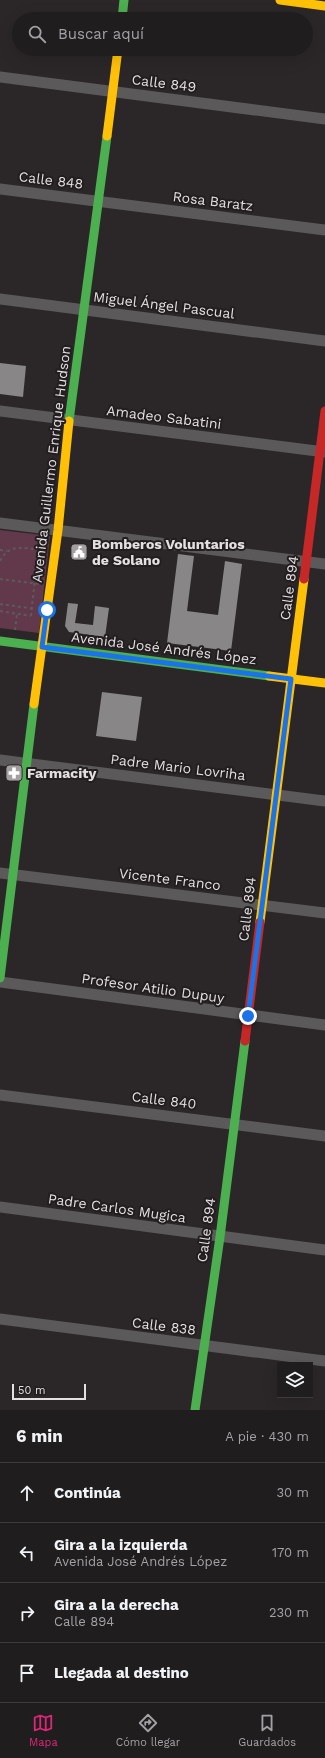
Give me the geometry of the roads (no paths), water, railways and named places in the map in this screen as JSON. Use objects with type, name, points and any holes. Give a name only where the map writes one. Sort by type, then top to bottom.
[{"type":"street","points":[[123,12],[124,0]]},
{"type":"street","points":[[280,0],[325,6]]},
{"type":"street","name":"Avenida Guillermo Enrique Hudson","points":[[0,978],[26,764],[58,530],[69,420],[85,310],[117,56]]},
{"type":"street","name":"Calle 849","points":[[0,77],[325,119]]},
{"type":"street","name":"Calle 848","points":[[0,189],[98,201]]},
{"type":"street","name":"Rosa Baratz","points":[[98,201],[325,230]]},
{"type":"street","name":"Miguel Ángel Pascual","points":[[0,299],[325,341]]},
{"type":"street","name":"Calle 894","points":[[195,1410],[203,1346],[220,1237],[233,1124],[306,562],[322,452],[325,411]]},
{"type":"street","name":"Amadeo Sabatini","points":[[0,412],[322,452]]},
{"type":"street","points":[[0,523],[325,564]]},
{"type":"street","name":"Avenida José Andrés López","points":[[0,642],[325,683]]},
{"type":"street","name":"Padre Mario Lovriha","points":[[0,760],[325,801]]},
{"type":"street","name":"Vicente Franco","points":[[0,874],[325,913]]},
{"type":"street","name":"Profesor Atilio Dupuy","points":[[0,982],[325,1025]]},
{"type":"street","name":"Calle 840","points":[[0,1095],[325,1136]]},
{"type":"street","name":"Padre Carlos Mugica","points":[[0,1207],[325,1250]]},
{"type":"street","name":"Calle 838","points":[[0,1319],[325,1361]]},
{"type":"place","name":"Bomberos Voluntarios de Solano","points":[[79,552]]},
{"type":"place","name":"Farmacity","points":[[14,773]]}]
